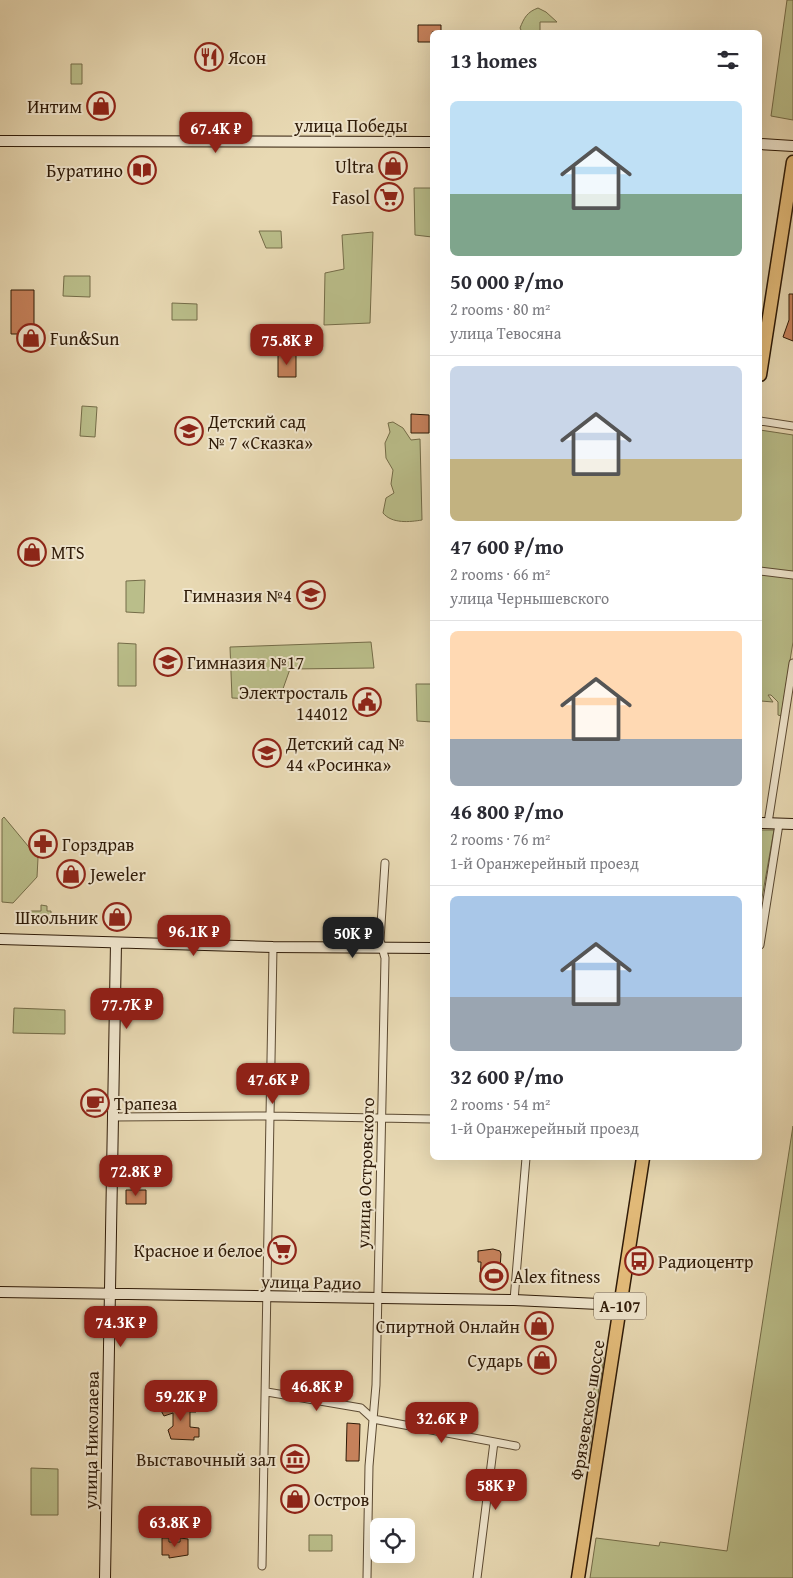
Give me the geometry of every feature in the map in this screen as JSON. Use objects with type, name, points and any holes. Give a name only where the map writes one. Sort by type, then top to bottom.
[{"type":"highway","points":[[762,361],[793,162]]},
{"type":"highway","name":"Фрязевское шоссе","points":[[578,1578],[644,1160]]},
{"type":"main road","name":"улица Победы","points":[[0,141],[430,142]]},
{"type":"main road","points":[[762,144],[793,146]]},
{"type":"main road","points":[[764,823],[793,824]]},
{"type":"main road","points":[[0,939],[273,947],[430,948]]},
{"type":"main road","name":"улица Николаева","points":[[106,1578],[116,943]]},
{"type":"main road","name":"улица Радио","points":[[0,1292],[514,1300],[620,1305]]},
{"type":"street","points":[[762,421],[793,426]]},
{"type":"street","points":[[762,571],[793,575]]},
{"type":"street","points":[[764,823],[793,663]]},
{"type":"street","points":[[762,932],[779,824]]},
{"type":"street","points":[[382,947],[381,919],[385,863]]},
{"type":"street","points":[[262,1566],[273,947]]},
{"type":"street","name":"улица Островского","points":[[368,1578],[369,1466],[376,1385],[376,1299],[382,1118],[385,958],[382,947]]},
{"type":"street","points":[[113,1117],[271,1116],[430,1119]]},
{"type":"street","points":[[514,1300],[526,1160]]},
{"type":"street","points":[[266,1392],[361,1408],[373,1419],[516,1446]]},
{"type":"street","points":[[477,1578],[494,1442]]},
{"type":"green space","points":[[787,0],[793,0],[793,120],[771,116]]},
{"type":"green space","points":[[538,8],[546,12],[557,22],[540,22],[540,30],[521,30],[520,28],[525,18],[531,11]]},
{"type":"green space","points":[[71,64],[82,64],[82,84],[71,84]]},
{"type":"green space","points":[[414,188],[430,188],[430,237],[415,235]]},
{"type":"green space","points":[[259,231],[281,231],[282,248],[266,248]]},
{"type":"green space","points":[[373,232],[370,323],[324,325],[325,273],[344,269],[342,235]]},
{"type":"green space","points":[[64,276],[90,276],[90,297],[63,296]]},
{"type":"green space","points":[[172,303],[197,304],[197,320],[172,320]]},
{"type":"green space","points":[[82,406],[97,407],[95,437],[80,436]]},
{"type":"green space","points":[[393,422],[403,428],[411,440],[420,439],[422,520],[396,521],[383,513],[386,498],[394,493],[391,484],[393,470],[386,458],[385,443],[390,432],[388,423]]},
{"type":"green space","points":[[762,430],[793,435],[793,642],[781,716],[778,715],[778,702],[771,695],[768,695],[773,702],[762,701]]},
{"type":"green space","points":[[145,580],[144,613],[126,612],[126,581]]},
{"type":"green space","points":[[371,642],[374,668],[290,669],[279,700],[232,698],[230,647]]},
{"type":"green space","points":[[118,643],[136,644],[136,686],[118,686]]},
{"type":"green space","points":[[416,684],[430,684],[430,722],[417,721]]},
{"type":"green space","points":[[4,817],[38,858],[37,877],[13,903],[2,902],[2,819]]},
{"type":"green space","points":[[762,830],[774,830],[762,898]]},
{"type":"green space","points":[[41,905],[47,906],[47,911],[51,911],[51,920],[29,919],[29,911],[41,911]]},
{"type":"green space","points":[[14,1008],[65,1010],[65,1034],[13,1033]]},
{"type":"green space","points":[[793,1126],[793,1578],[590,1578],[596,1538],[659,1546],[660,1542],[727,1551]]},
{"type":"green space","points":[[599,1357],[604,1358],[588,1456],[584,1453]]},
{"type":"green space","points":[[31,1468],[58,1469],[58,1515],[31,1515]]},
{"type":"green space","points":[[309,1535],[332,1535],[332,1551],[309,1551]]},
{"type":"building","points":[[418,25],[441,25],[441,30],[430,30],[430,42],[418,42]]},
{"type":"building","points":[[11,290],[34,290],[34,334],[11,334]]},
{"type":"building","points":[[789,294],[793,294],[793,341],[783,337],[789,320]]},
{"type":"building","points":[[278,355],[296,355],[296,377],[278,377]]},
{"type":"building","points":[[411,414],[429,415],[429,433],[411,433]]},
{"type":"building","points":[[126,1190],[146,1190],[146,1204],[126,1204]]},
{"type":"building","points":[[493,1249],[500,1251],[501,1254],[499,1283],[480,1282],[481,1262],[478,1262],[478,1251]]},
{"type":"building","points":[[196,1405],[196,1412],[190,1412],[190,1427],[199,1428],[199,1437],[194,1437],[194,1440],[171,1439],[168,1430],[173,1426],[173,1413],[164,1416],[159,1407]]},
{"type":"building","points":[[347,1423],[360,1424],[359,1461],[346,1461]]},
{"type":"building","points":[[162,1538],[169,1538],[169,1542],[180,1542],[180,1538],[188,1539],[188,1555],[169,1558],[169,1555],[162,1555]]},
{"type":"place","name":"Ясон","points":[[209,57]]},
{"type":"place","name":"Интим","points":[[101,106]]},
{"type":"place","name":"Ultra","points":[[393,166]]},
{"type":"place","name":"Буратино","points":[[142,170]]},
{"type":"place","name":"Fasol","points":[[389,197]]},
{"type":"place","name":"Fun&Sun","points":[[31,338]]},
{"type":"place","name":"Детский сад № 7 «Сказка»","points":[[189,431]]},
{"type":"place","name":"MTS","points":[[32,552]]},
{"type":"place","name":"Гимназия №4","points":[[311,595]]},
{"type":"place","name":"Гимназия №17","points":[[168,662]]},
{"type":"place","name":"Электросталь 144012","points":[[367,702]]},
{"type":"place","name":"Детский сад № 44 «Росинка»","points":[[267,753]]},
{"type":"place","name":"Горздрав","points":[[43,844]]},
{"type":"place","name":"Jeweler","points":[[71,874]]},
{"type":"place","name":"Школьник","points":[[117,917]]},
{"type":"place","name":"Трапеза","points":[[95,1103]]},
{"type":"place","name":"Красное и белое","points":[[282,1250]]},
{"type":"place","name":"Радиоцентр","points":[[639,1261]]},
{"type":"place","name":"Alex fitness","points":[[494,1276]]},
{"type":"place","name":"Спиртной Онлайн","points":[[539,1326]]},
{"type":"place","name":"Сударь","points":[[542,1360]]},
{"type":"place","name":"Выставочный зал","points":[[295,1459]]},
{"type":"place","name":"Остров","points":[[295,1499]]}]
